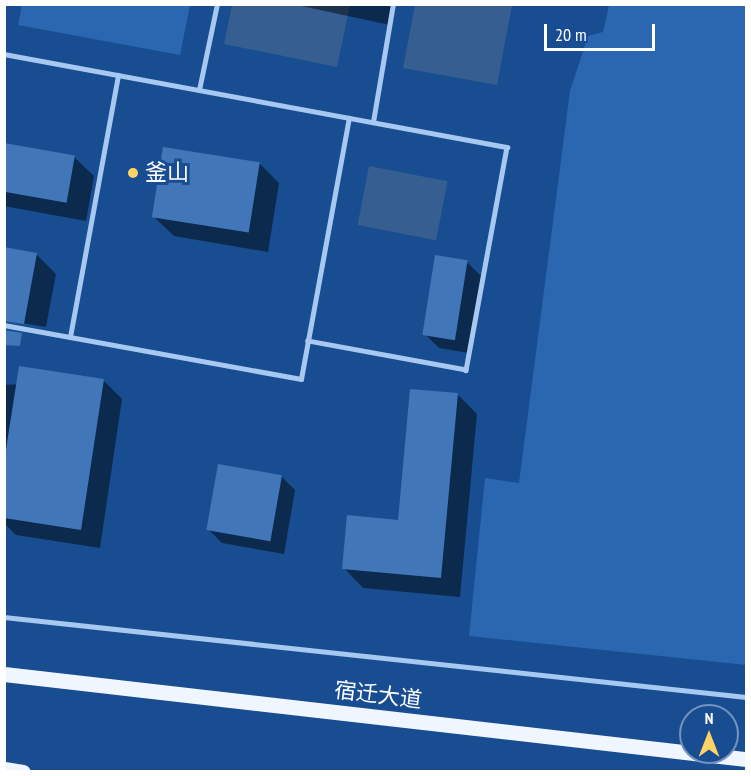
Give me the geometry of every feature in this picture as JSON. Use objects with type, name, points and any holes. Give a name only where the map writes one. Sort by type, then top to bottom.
[{"type":"main road","name":"宿迁大道","points":[[4,674],[747,759]]},
{"type":"main road","points":[[4,770],[23,771]]},
{"type":"lane","points":[[199,90],[217,4]]},
{"type":"lane","points":[[373,122],[393,4]]},
{"type":"lane","points":[[4,54],[507,147],[466,370],[308,341]]},
{"type":"lane","points":[[70,337],[118,75]]},
{"type":"lane","points":[[4,325],[301,379],[349,118]]},
{"type":"lane","points":[[4,617],[747,697]]},
{"type":"shaded area","points":[[22,4],[190,5],[180,55],[18,25]]},
{"type":"shaded area","points":[[232,5],[350,5],[337,67],[224,44]]},
{"type":"shaded area","points":[[415,5],[512,5],[497,85],[403,68]]},
{"type":"shaded area","points":[[609,5],[746,5],[746,665],[469,636],[485,478],[519,483],[570,91],[588,36],[603,32]]},
{"type":"shaded area","points":[[369,166],[448,181],[436,240],[358,225]]},
{"type":"building","points":[[4,143],[75,156],[67,203],[4,192]]},
{"type":"building","points":[[163,147],[260,162],[249,232],[152,217]]},
{"type":"building","points":[[4,247],[37,253],[24,324],[4,321]]},
{"type":"building","points":[[435,255],[468,260],[455,340],[422,335]]},
{"type":"building","points":[[4,330],[22,333],[20,346],[4,345]]},
{"type":"building","points":[[19,366],[104,379],[81,530],[4,518],[4,462]]},
{"type":"building","points":[[410,389],[458,393],[441,578],[342,569],[347,515],[398,520]]},
{"type":"building","points":[[218,464],[282,475],[270,541],[206,530]]},
{"type":"place","name":"釜山","points":[[133,173]]}]
